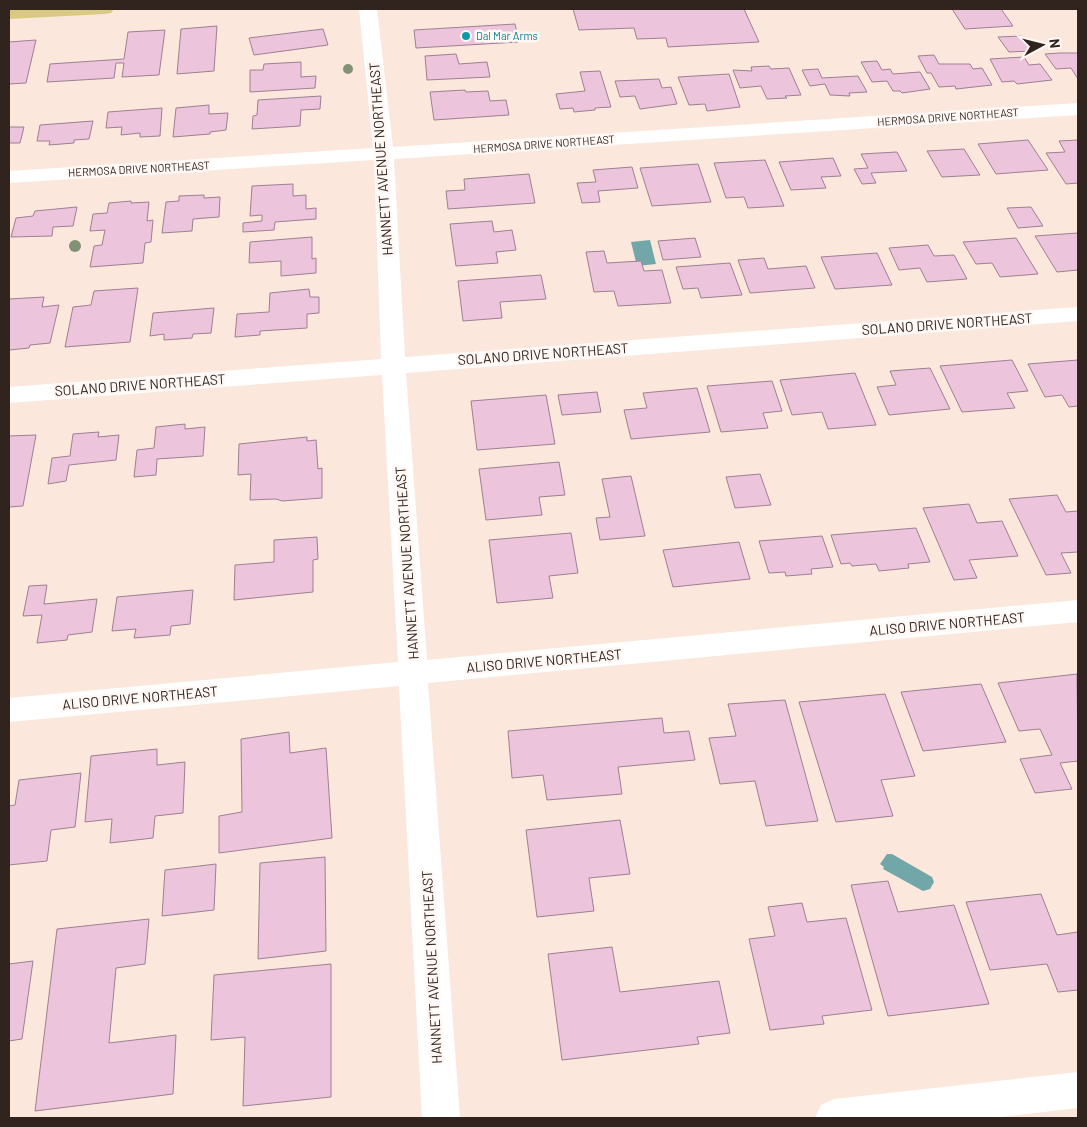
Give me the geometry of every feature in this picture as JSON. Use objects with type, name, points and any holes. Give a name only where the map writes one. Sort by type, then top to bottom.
[{"type":"main road","points":[[9,14],[106,9]]},
{"type":"street","name":"HANNETT AVENUE NORTHEAST","points":[[368,9],[384,154],[394,365],[441,1118]]},
{"type":"street","name":"HERMOSA DRIVE NORTHEAST","points":[[9,177],[1078,109]]},
{"type":"street","name":"SOLANO DRIVE NORTHEAST","points":[[9,395],[1078,314]]},
{"type":"street","name":"ALISO DRIVE NORTHEAST","points":[[9,710],[1078,612]]},
{"type":"street","points":[[834,1118],[1078,1090]]},
{"type":"water","points":[[650,240],[656,264],[637,266],[631,242]]},
{"type":"water","points":[[887,854],[892,854],[932,877],[934,882],[930,889],[923,891],[883,869],[884,867],[880,864]]},
{"type":"building","points":[[573,9],[744,9],[759,42],[668,47],[666,38],[637,39],[634,28],[579,30]]},
{"type":"building","points":[[952,9],[1001,9],[1013,26],[965,29]]},
{"type":"building","name":"Dal Mar Arms","points":[[515,24],[519,42],[416,48],[414,30]]},
{"type":"building","points":[[217,26],[214,71],[177,74],[181,29]]},
{"type":"building","points":[[323,29],[328,45],[254,55],[249,38]]},
{"type":"building","points":[[165,30],[159,75],[122,77],[124,63],[116,63],[114,78],[47,82],[50,64],[124,59],[128,32]]},
{"type":"building","points":[[1021,36],[1032,51],[1009,52],[998,37]]},
{"type":"building","points":[[36,40],[26,83],[9,84],[9,42]]},
{"type":"building","points":[[1078,53],[1078,79],[1071,68],[1056,69],[1045,54]]},
{"type":"building","points":[[456,54],[459,64],[487,62],[490,77],[427,80],[425,56]]},
{"type":"building","points":[[934,55],[939,64],[970,64],[973,69],[982,68],[992,85],[956,89],[955,86],[939,87],[931,73],[927,73],[918,56]]},
{"type":"building","points":[[1024,57],[1029,65],[1040,64],[1052,80],[1017,84],[1014,81],[1002,82],[990,59]]},
{"type":"building","points":[[877,61],[882,70],[890,69],[893,74],[920,72],[930,89],[902,93],[900,91],[893,91],[887,81],[872,82],[861,62]]},
{"type":"building","points":[[301,62],[301,77],[316,76],[315,88],[250,92],[250,70],[263,70],[264,64]]},
{"type":"building","points":[[769,66],[771,69],[789,68],[801,95],[767,99],[761,86],[740,88],[733,70],[752,71],[751,67]]},
{"type":"building","points":[[818,69],[822,78],[858,76],[867,92],[849,93],[850,96],[830,95],[825,84],[810,86],[802,70]]},
{"type":"building","points":[[600,71],[611,107],[574,112],[573,108],[560,109],[556,94],[585,91],[580,72]]},
{"type":"building","points":[[729,74],[740,107],[707,111],[705,104],[689,105],[678,77]]},
{"type":"building","points":[[659,79],[662,88],[671,87],[677,104],[640,109],[635,96],[620,97],[615,81]]},
{"type":"building","points":[[465,90],[466,92],[488,91],[490,101],[506,100],[509,115],[434,120],[430,92]]},
{"type":"building","points":[[321,96],[320,109],[301,110],[300,126],[252,129],[253,116],[257,115],[258,100]]},
{"type":"building","points":[[209,105],[209,114],[228,113],[226,130],[210,132],[210,134],[173,137],[176,108]]},
{"type":"building","points":[[162,108],[160,136],[140,137],[140,133],[121,135],[122,127],[106,128],[108,112]]},
{"type":"building","points":[[93,121],[89,139],[74,140],[74,143],[49,145],[50,141],[37,141],[40,125]]},
{"type":"building","points":[[9,127],[24,127],[20,143],[9,143]]},
{"type":"building","points":[[1028,140],[1048,170],[996,174],[978,144]]},
{"type":"building","points":[[1078,140],[1078,183],[1066,184],[1046,153],[1065,152],[1059,141]]},
{"type":"building","points":[[964,149],[980,175],[942,177],[927,151]]},
{"type":"building","points":[[897,152],[907,171],[871,173],[876,183],[862,184],[854,169],[868,168],[861,154]]},
{"type":"building","points":[[833,158],[841,176],[821,177],[826,188],[791,190],[779,162]]},
{"type":"building","points":[[765,160],[784,206],[748,208],[744,197],[726,198],[714,163]]},
{"type":"building","points":[[698,164],[711,202],[652,206],[640,168]]},
{"type":"building","points":[[632,167],[638,188],[598,191],[600,202],[582,203],[577,183],[596,182],[593,170]]},
{"type":"building","points":[[529,174],[535,203],[448,209],[446,191],[465,190],[464,179]]},
{"type":"building","points":[[293,184],[293,196],[306,195],[306,209],[316,208],[316,219],[275,222],[274,230],[243,232],[243,223],[262,221],[262,215],[250,216],[252,186]]},
{"type":"building","points":[[204,195],[204,198],[220,197],[219,217],[193,219],[192,231],[162,233],[166,202],[179,201],[179,196]]},
{"type":"building","points":[[131,201],[131,203],[149,202],[147,221],[153,220],[151,242],[145,243],[143,263],[90,267],[94,246],[102,245],[105,230],[90,231],[93,214],[107,213],[109,203]]},
{"type":"building","points":[[77,207],[73,226],[53,227],[52,236],[11,237],[16,218],[33,216],[35,211]]},
{"type":"building","points":[[1031,207],[1043,226],[1018,228],[1007,208]]},
{"type":"building","points":[[492,221],[494,232],[512,230],[516,250],[496,252],[498,263],[456,266],[450,224]]},
{"type":"building","points":[[1078,233],[1078,270],[1057,272],[1035,236]]},
{"type":"building","points":[[312,237],[312,259],[316,258],[316,273],[281,276],[281,261],[249,263],[250,242]]},
{"type":"building","points":[[695,238],[701,257],[663,260],[658,241]]},
{"type":"building","points":[[1016,238],[1038,274],[1000,277],[992,263],[976,264],[963,242]]},
{"type":"building","points":[[928,245],[934,256],[954,255],[967,279],[927,282],[920,268],[899,270],[889,248]]},
{"type":"building","points":[[604,251],[607,263],[641,261],[644,271],[662,270],[671,303],[618,306],[614,291],[594,292],[586,252]]},
{"type":"building","points":[[877,253],[892,285],[835,289],[821,257]]},
{"type":"building","points":[[764,258],[768,269],[806,266],[815,288],[750,293],[738,260]]},
{"type":"building","points":[[730,263],[742,295],[701,298],[698,288],[683,289],[676,267]]},
{"type":"building","points":[[541,275],[546,299],[500,302],[502,318],[463,321],[458,281]]},
{"type":"building","points":[[138,288],[130,342],[65,347],[73,307],[91,305],[94,291]]},
{"type":"building","points":[[309,289],[310,297],[319,297],[319,313],[307,314],[307,328],[260,331],[260,335],[235,337],[237,314],[269,312],[270,293]]},
{"type":"building","points":[[44,297],[42,307],[59,305],[50,343],[9,350],[9,299]]},
{"type":"building","points":[[214,308],[211,333],[193,334],[192,338],[164,340],[164,334],[150,336],[153,313]]},
{"type":"building","points":[[1012,360],[1028,391],[1007,393],[1015,408],[962,412],[940,366]]},
{"type":"building","points":[[1078,360],[1078,406],[1069,407],[1062,395],[1045,397],[1028,364]]},
{"type":"building","points":[[930,368],[950,409],[889,415],[877,387],[896,385],[890,371]]},
{"type":"building","points":[[855,373],[876,425],[828,429],[822,412],[792,415],[780,380]]},
{"type":"building","points":[[772,381],[782,411],[763,413],[768,428],[721,432],[707,386]]},
{"type":"building","points":[[697,388],[710,432],[631,439],[624,410],[647,408],[643,393]]},
{"type":"building","points":[[597,392],[601,412],[562,415],[558,395]]},
{"type":"building","points":[[546,395],[555,444],[477,450],[471,401]]},
{"type":"building","points":[[185,424],[185,429],[205,427],[203,456],[157,459],[156,475],[134,477],[137,450],[154,448],[156,427]]},
{"type":"building","points":[[99,432],[98,437],[119,435],[116,460],[69,465],[66,481],[48,484],[52,458],[70,456],[73,434]]},
{"type":"building","points":[[36,435],[23,506],[9,507],[9,436]]},
{"type":"building","points":[[307,437],[307,441],[316,440],[318,469],[322,468],[322,498],[282,501],[276,499],[250,500],[251,474],[238,475],[239,444]]},
{"type":"building","points":[[559,462],[565,495],[539,497],[542,515],[486,520],[479,469]]},
{"type":"building","points":[[760,474],[771,505],[735,508],[726,477]]},
{"type":"building","points":[[631,476],[645,536],[600,540],[596,518],[610,517],[602,479]]},
{"type":"building","points":[[1057,495],[1066,512],[1078,511],[1078,552],[1061,553],[1071,573],[1046,575],[1009,499]]},
{"type":"building","points":[[969,504],[977,523],[1002,521],[1018,556],[969,560],[977,578],[954,580],[923,508]]},
{"type":"building","points":[[916,528],[930,562],[908,564],[909,568],[879,571],[876,564],[852,566],[850,563],[841,564],[831,535]]},
{"type":"building","points":[[571,533],[578,573],[549,576],[553,598],[497,603],[489,540]]},
{"type":"building","points":[[822,536],[833,567],[811,569],[812,574],[786,576],[785,572],[769,573],[759,541]]},
{"type":"building","points":[[317,537],[318,559],[313,560],[313,592],[234,600],[235,565],[274,562],[274,540]]},
{"type":"building","points":[[739,542],[750,579],[673,587],[663,550]]},
{"type":"building","points":[[47,585],[44,604],[97,599],[92,632],[68,635],[67,640],[37,643],[42,615],[23,616],[29,586]]},
{"type":"building","points":[[193,590],[190,624],[171,626],[170,635],[134,638],[136,629],[112,631],[117,597]]},
{"type":"building","points":[[1077,674],[1078,761],[1060,763],[1072,789],[1035,793],[1020,759],[1052,755],[1040,729],[1019,731],[998,683]]},
{"type":"building","points":[[981,684],[1006,742],[923,751],[901,692]]},
{"type":"building","points":[[885,694],[915,776],[881,780],[893,816],[836,822],[799,702]]},
{"type":"building","points":[[785,700],[818,821],[766,826],[755,781],[720,784],[709,738],[736,736],[728,704]]},
{"type":"building","points":[[662,718],[664,733],[689,731],[695,760],[618,767],[622,794],[547,800],[543,775],[512,778],[508,731]]},
{"type":"building","points":[[289,732],[290,753],[326,748],[332,838],[219,853],[219,816],[242,812],[241,739]]},
{"type":"building","points":[[157,749],[157,765],[185,762],[183,813],[155,816],[153,838],[110,843],[112,819],[85,822],[91,756]]},
{"type":"building","points":[[81,773],[75,827],[51,830],[47,861],[9,865],[9,806],[15,805],[19,780]]},
{"type":"building","points":[[620,820],[630,874],[589,878],[594,911],[537,917],[526,830]]},
{"type":"building","points":[[325,857],[326,951],[258,959],[260,863]]},
{"type":"building","points":[[216,864],[214,910],[162,916],[165,870]]},
{"type":"building","points":[[888,881],[898,912],[954,905],[989,1004],[888,1016],[851,885]]},
{"type":"building","points":[[1041,894],[1057,935],[1078,932],[1078,990],[1058,992],[1047,964],[990,970],[966,902]]},
{"type":"building","points":[[802,903],[807,922],[846,918],[872,1010],[822,1016],[824,1024],[770,1030],[749,939],[775,936],[768,907]]},
{"type":"building","points":[[149,919],[145,964],[116,968],[109,1043],[176,1035],[173,1094],[35,1111],[57,929]]},
{"type":"building","points":[[612,947],[620,992],[719,981],[730,1033],[697,1037],[699,1044],[562,1060],[548,954]]},
{"type":"building","points":[[33,961],[22,1039],[9,1041],[9,964]]},
{"type":"building","points":[[331,964],[331,1097],[243,1106],[245,1037],[211,1040],[214,975]]},
{"type":"place","name":"Dal Mar Arms","points":[[466,36]]}]
